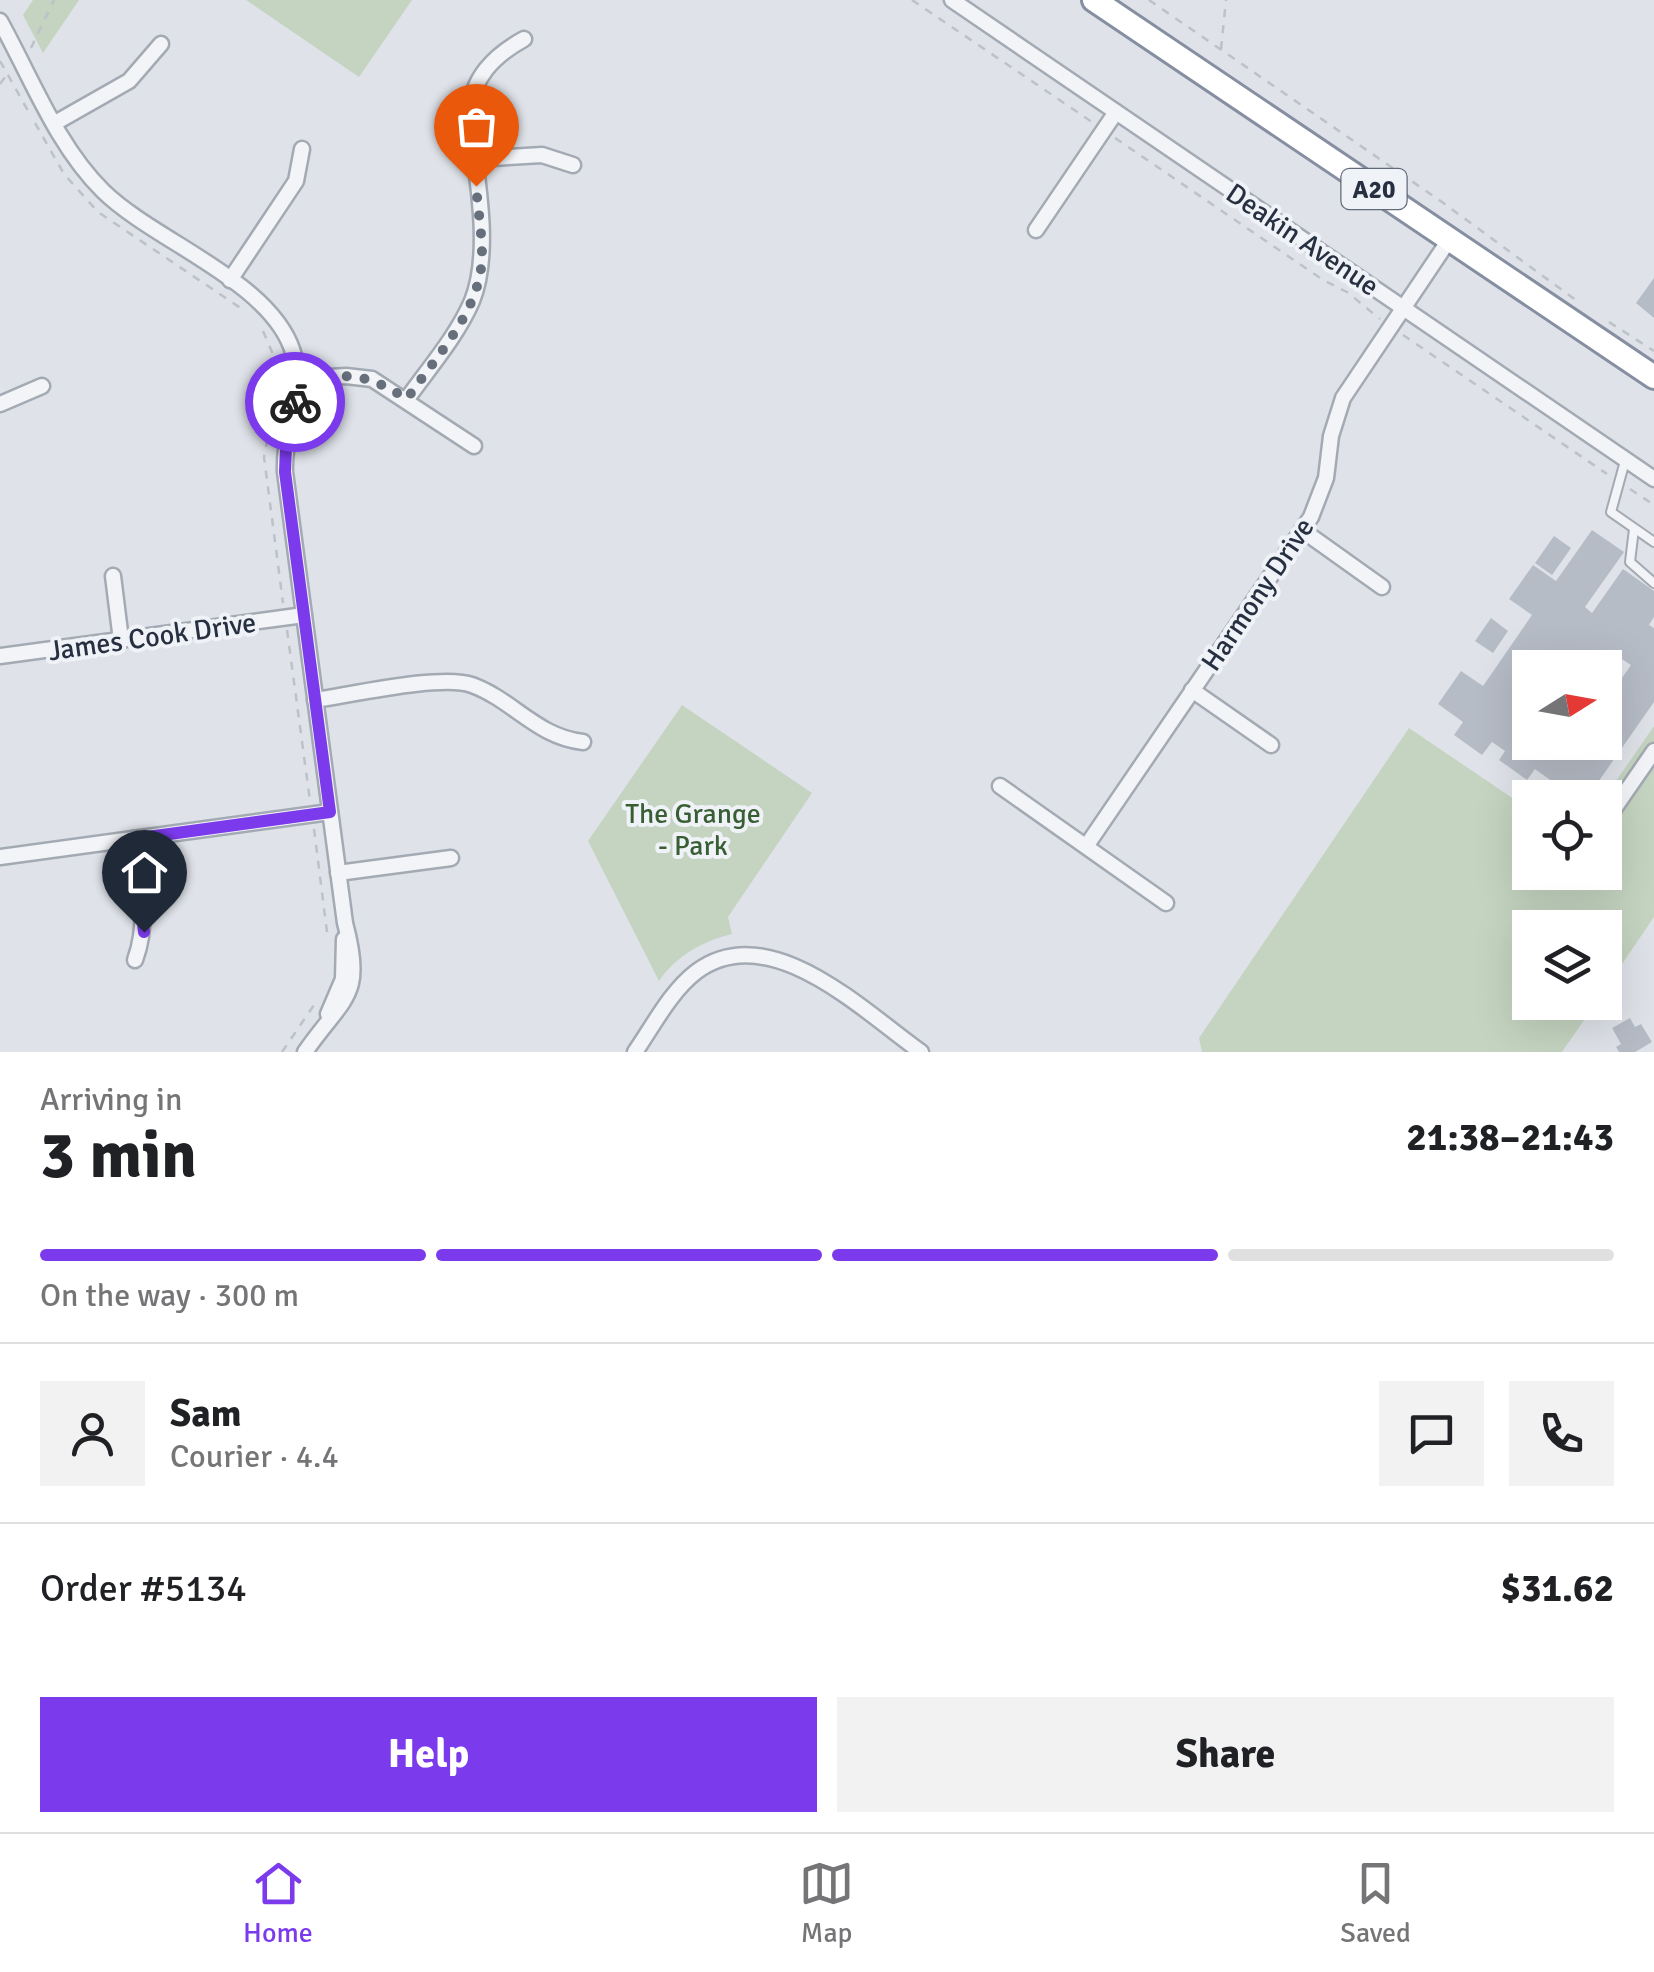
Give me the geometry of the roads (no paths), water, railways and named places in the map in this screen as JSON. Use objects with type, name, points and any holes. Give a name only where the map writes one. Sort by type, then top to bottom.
[{"type":"highway","name":"A20","points":[[1094,0],[1654,377]]},
{"type":"street","name":"Deakin Avenue","points":[[952,0],[1654,479]]},
{"type":"street","points":[[0,21],[86,172],[103,191],[258,300],[276,320],[294,354],[298,379],[285,472],[345,923],[343,979],[324,1024],[305,1052]]},
{"type":"street","points":[[407,399],[464,317],[478,284],[482,254],[469,114],[475,85],[494,59],[524,40]]},
{"type":"street","points":[[55,122],[129,81],[161,44]]},
{"type":"street","points":[[1036,230],[1116,112]]},
{"type":"street","points":[[230,280],[296,181],[302,149]]},
{"type":"street","points":[[474,159],[542,155],[572,166]]},
{"type":"street","name":"Harmony Drive","points":[[1087,845],[1320,500],[1331,436],[1343,398],[1449,240]]},
{"type":"street","points":[[298,379],[372,379],[474,446]]},
{"type":"street","points":[[0,404],[42,386]]},
{"type":"street","points":[[1302,530],[1382,586]]},
{"type":"street","points":[[113,576],[121,640]]},
{"type":"street","name":"James Cook Drive","points":[[0,656],[304,616]]},
{"type":"street","points":[[315,700],[460,682],[484,691],[544,731],[583,742]]},
{"type":"street","points":[[1192,690],[1271,745]]},
{"type":"street","points":[[1622,797],[1654,751]]},
{"type":"street","points":[[1000,786],[1166,902]]},
{"type":"street","points":[[0,856],[330,812]]},
{"type":"street","points":[[133,839],[144,917],[144,932],[135,960]]},
{"type":"street","points":[[338,873],[451,858]]},
{"type":"street","points":[[635,1052],[696,972],[712,962],[746,955],[763,955],[795,965],[920,1052]]},
{"type":"lane","points":[[1626,458],[1611,512],[1654,542]]},
{"type":"lane","points":[[1634,530],[1630,562],[1654,582]]},
{"type":"park label","name":"The Grange - Park","points":[[693,829]]}]
